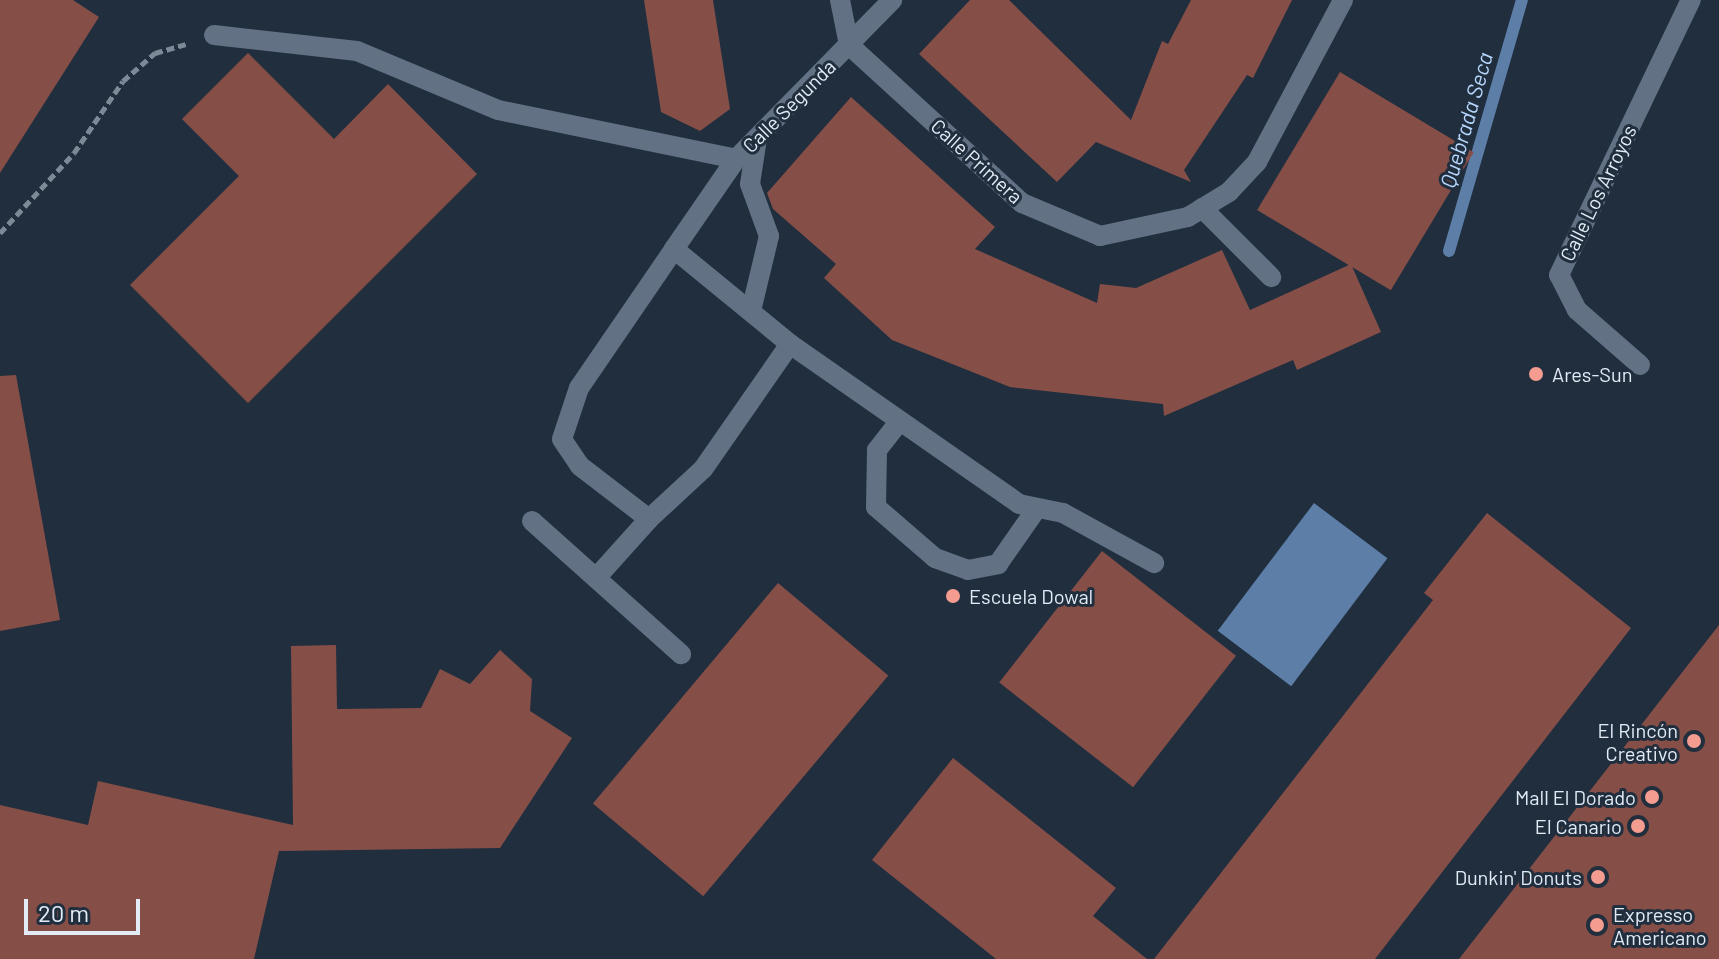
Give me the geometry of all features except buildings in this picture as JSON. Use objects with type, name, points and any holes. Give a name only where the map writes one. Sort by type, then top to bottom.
[{"type":"street","points":[[840,0],[849,45]]},
{"type":"street","name":"Calle Segunda","points":[[649,519],[580,466],[562,439],[564,417],[736,159],[892,0]]},
{"type":"street","name":"Calle Primera","points":[[849,45],[1022,203],[1065,226],[1100,236],[1140,232],[1202,208],[1257,162],[1343,0]]},
{"type":"street","name":"Calle Los Arroyos","points":[[1640,365],[1577,310],[1559,275],[1691,0]]},
{"type":"street","points":[[214,35],[357,51],[498,110],[736,159]]},
{"type":"street","points":[[751,311],[769,236],[750,184],[757,138]]},
{"type":"street","points":[[1202,208],[1271,277]]},
{"type":"street","points":[[674,249],[790,344],[1019,504],[1063,513],[1154,563]]},
{"type":"street","points":[[596,578],[649,519],[703,469],[790,344]]},
{"type":"street","points":[[899,422],[877,450],[876,507],[935,558],[968,570],[998,564],[1037,508]]},
{"type":"street","points":[[532,521],[681,654]]},
{"type":"path","points":[[0,233],[37,199],[123,81],[155,53],[214,35]]},
{"type":"water","points":[[1314,503],[1387,558],[1291,686],[1218,631]]},
{"type":"waterway","name":"Quebrada Seca","points":[[1449,251],[1522,0]]},
{"type":"place","name":"Ares-Sun","points":[[1536,374]]},
{"type":"place","name":"Escuela Dowal","points":[[953,596]]},
{"type":"place","name":"El Rincón Creativo","points":[[1694,741]]},
{"type":"place","name":"Mall El Dorado","points":[[1652,797]]},
{"type":"place","name":"El Canario","points":[[1638,826]]},
{"type":"place","name":"Dunkin' Donuts","points":[[1598,877]]},
{"type":"place","name":"Expresso Americano","points":[[1597,925]]}]
